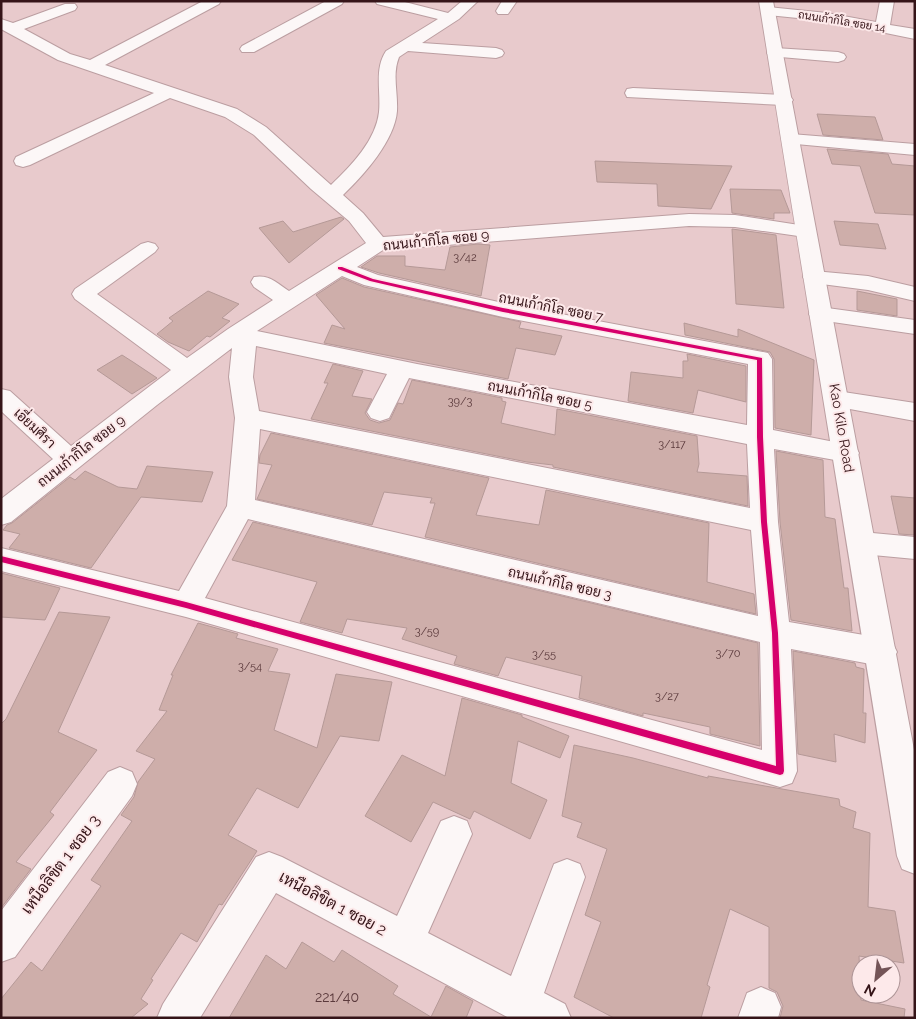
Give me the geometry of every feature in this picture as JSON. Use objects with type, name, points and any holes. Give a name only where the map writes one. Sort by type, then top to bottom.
[{"type":"street","points":[[92,66],[214,1]]},
{"type":"street","points":[[248,49],[337,1]]},
{"type":"street","points":[[382,1],[450,18]]},
{"type":"street","points":[[332,195],[350,179],[377,141],[388,115],[387,63],[392,54],[450,18],[471,1]]},
{"type":"street","points":[[882,28],[887,1]]},
{"type":"street","name":"ถนนเก้ากิโล ซอย 14","points":[[767,6],[914,35]]},
{"type":"street","name":"Kao Kilo Road","points":[[767,6],[791,139],[805,231],[862,542],[915,856]]},
{"type":"street","points":[[6,26],[70,7]]},
{"type":"street","points":[[6,26],[64,57],[231,113],[253,127],[332,195],[356,217],[378,244]]},
{"type":"street","points":[[405,46],[496,54]]},
{"type":"street","points":[[775,53],[838,57]]},
{"type":"street","points":[[23,161],[170,92]]},
{"type":"street","points":[[633,93],[784,100]]},
{"type":"street","points":[[791,139],[915,150]]},
{"type":"street","name":"ถนนเก้ากิโล ซอย 9","points":[[1,514],[188,371],[289,301],[378,244],[689,220],[735,221],[805,231]]},
{"type":"street","points":[[148,248],[83,294],[188,371]]},
{"type":"street","name":"ถนนเก้ากิโล ซอย 7","points":[[340,268],[380,282],[485,307],[760,359],[760,437]]},
{"type":"street","points":[[814,277],[868,283],[915,294]]},
{"type":"street","points":[[262,282],[289,301]]},
{"type":"street","points":[[820,314],[915,327]]},
{"type":"street","points":[[186,605],[241,507],[248,418],[241,377],[241,335]]},
{"type":"street","name":"ถนนเก้ากิโล ซอย 5","points":[[241,335],[401,369],[846,452]]},
{"type":"street","points":[[380,412],[401,369]]},
{"type":"street","name":"เอี่ยมศิรา","points":[[1,397],[70,460]]},
{"type":"street","points":[[837,399],[915,412]]},
{"type":"street","points":[[248,418],[764,522]]},
{"type":"street","points":[[1,559],[186,605],[780,771],[774,633],[764,522],[760,437]]},
{"type":"street","name":"ถนนเก้ากิโล ซอย 3","points":[[241,507],[774,633],[881,652]]},
{"type":"street","points":[[862,542],[915,548]]},
{"type":"street","name":"เหนือลิขิต 1 ซอย 3","points":[[1,943],[120,784]]},
{"type":"street","points":[[405,941],[454,834]]},
{"type":"street","name":"เหนือลิขิต 1 ซอย 2","points":[[177,1018],[269,870],[536,1010]]},
{"type":"street","points":[[536,1010],[567,877]]},
{"type":"building","points":[[817,114],[875,117],[883,140],[823,135]]},
{"type":"building","points":[[827,149],[888,154],[892,164],[915,166],[915,215],[875,213],[860,166],[832,164]]},
{"type":"building","points":[[595,161],[732,166],[711,209],[658,206],[657,184],[597,182]]},
{"type":"building","points":[[730,189],[781,190],[790,213],[774,213],[774,219],[732,213]]},
{"type":"building","points":[[341,217],[344,219],[289,263],[259,228],[283,221],[293,232]]},
{"type":"building","points":[[834,221],[878,224],[886,249],[840,245]]},
{"type":"building","points":[[732,229],[776,235],[784,308],[736,304]]},
{"type":"building","points":[[478,244],[490,245],[481,296],[379,273],[361,267],[377,256],[405,256],[405,266],[445,270],[450,247]]},
{"type":"building","points":[[342,278],[364,287],[521,322],[519,328],[562,336],[555,355],[516,348],[508,379],[324,343],[332,325],[345,329],[316,295]]},
{"type":"building","points":[[208,291],[239,304],[222,318],[230,321],[189,351],[168,342],[157,334],[173,321],[169,318]]},
{"type":"building","points":[[857,291],[897,299],[897,316],[857,310]]},
{"type":"building","points":[[684,323],[738,337],[738,329],[814,360],[811,435],[775,428],[774,359],[770,352],[685,335]]},
{"type":"building","points":[[687,354],[746,366],[746,402],[698,390],[693,413],[628,401],[631,372],[683,378],[683,361],[688,361]]},
{"type":"building","points":[[122,355],[157,378],[132,394],[97,370]]},
{"type":"building","points":[[333,364],[363,371],[352,396],[372,399],[365,413],[370,420],[379,423],[390,420],[398,403],[403,404],[412,380],[502,398],[502,401],[506,402],[501,423],[555,435],[557,409],[697,436],[699,464],[697,472],[747,476],[748,506],[553,467],[553,465],[527,462],[311,419],[328,383],[324,383]]},
{"type":"building","points":[[271,433],[489,478],[476,515],[539,525],[546,490],[709,523],[707,582],[754,594],[756,614],[425,537],[435,503],[430,503],[432,498],[384,492],[372,525],[257,499],[272,465],[259,463],[260,455]]},
{"type":"building","points":[[776,451],[823,460],[825,517],[835,519],[844,588],[848,588],[852,631],[791,620],[780,522]]},
{"type":"building","points":[[147,466],[213,472],[202,502],[141,497],[91,568],[9,548],[20,534],[3,530],[7,525],[70,477],[75,480],[85,471],[118,487],[137,489]]},
{"type":"building","points":[[891,496],[915,498],[915,535],[899,534]]},
{"type":"building","points":[[253,522],[758,643],[760,746],[710,734],[710,727],[643,713],[643,716],[579,698],[582,676],[506,657],[498,676],[454,664],[457,656],[402,639],[407,628],[347,619],[342,633],[300,622],[317,582],[232,560]]},
{"type":"building","points":[[1,573],[60,588],[45,620],[1,617]]},
{"type":"building","points":[[59,612],[110,617],[58,732],[97,750],[50,812],[54,815],[16,862],[31,869],[1,908],[1,724],[6,719]]},
{"type":"building","points":[[198,623],[238,634],[236,638],[278,649],[268,671],[290,674],[274,730],[317,748],[336,674],[392,682],[379,741],[340,736],[298,808],[257,788],[228,835],[257,851],[222,905],[219,904],[197,942],[181,933],[151,979],[153,980],[141,999],[148,1004],[131,1018],[1,1018],[1,999],[31,962],[42,971],[101,886],[91,880],[132,821],[121,815],[134,797],[138,782],[155,759],[136,751],[167,711],[159,710],[173,675],[171,675]]},
{"type":"building","points":[[793,651],[855,663],[856,667],[864,669],[863,713],[866,713],[865,743],[834,734],[836,762],[798,754]]},
{"type":"building","points":[[462,698],[522,715],[522,717],[569,736],[560,758],[518,741],[511,783],[547,800],[530,839],[474,811],[470,819],[433,802],[411,842],[365,816],[402,755],[445,776]]},
{"type":"building","points":[[574,745],[708,778],[708,776],[839,799],[840,806],[856,812],[853,828],[870,833],[868,907],[895,911],[904,963],[901,963],[901,954],[851,954],[851,1004],[881,1004],[905,1009],[904,1018],[780,1018],[783,1006],[777,992],[769,988],[769,927],[730,909],[707,985],[710,987],[701,1018],[614,1018],[574,997],[601,922],[585,915],[607,849],[577,837],[582,823],[562,816]]},
{"type":"building","points":[[302,942],[334,962],[342,950],[398,986],[393,994],[431,1017],[446,986],[473,1001],[466,1018],[229,1018],[266,955],[286,969]]},
{"type":"cycle path","points":[[1,559],[186,605],[780,771],[775,633],[764,522],[760,437],[760,359],[503,310],[372,280],[340,268]]}]
